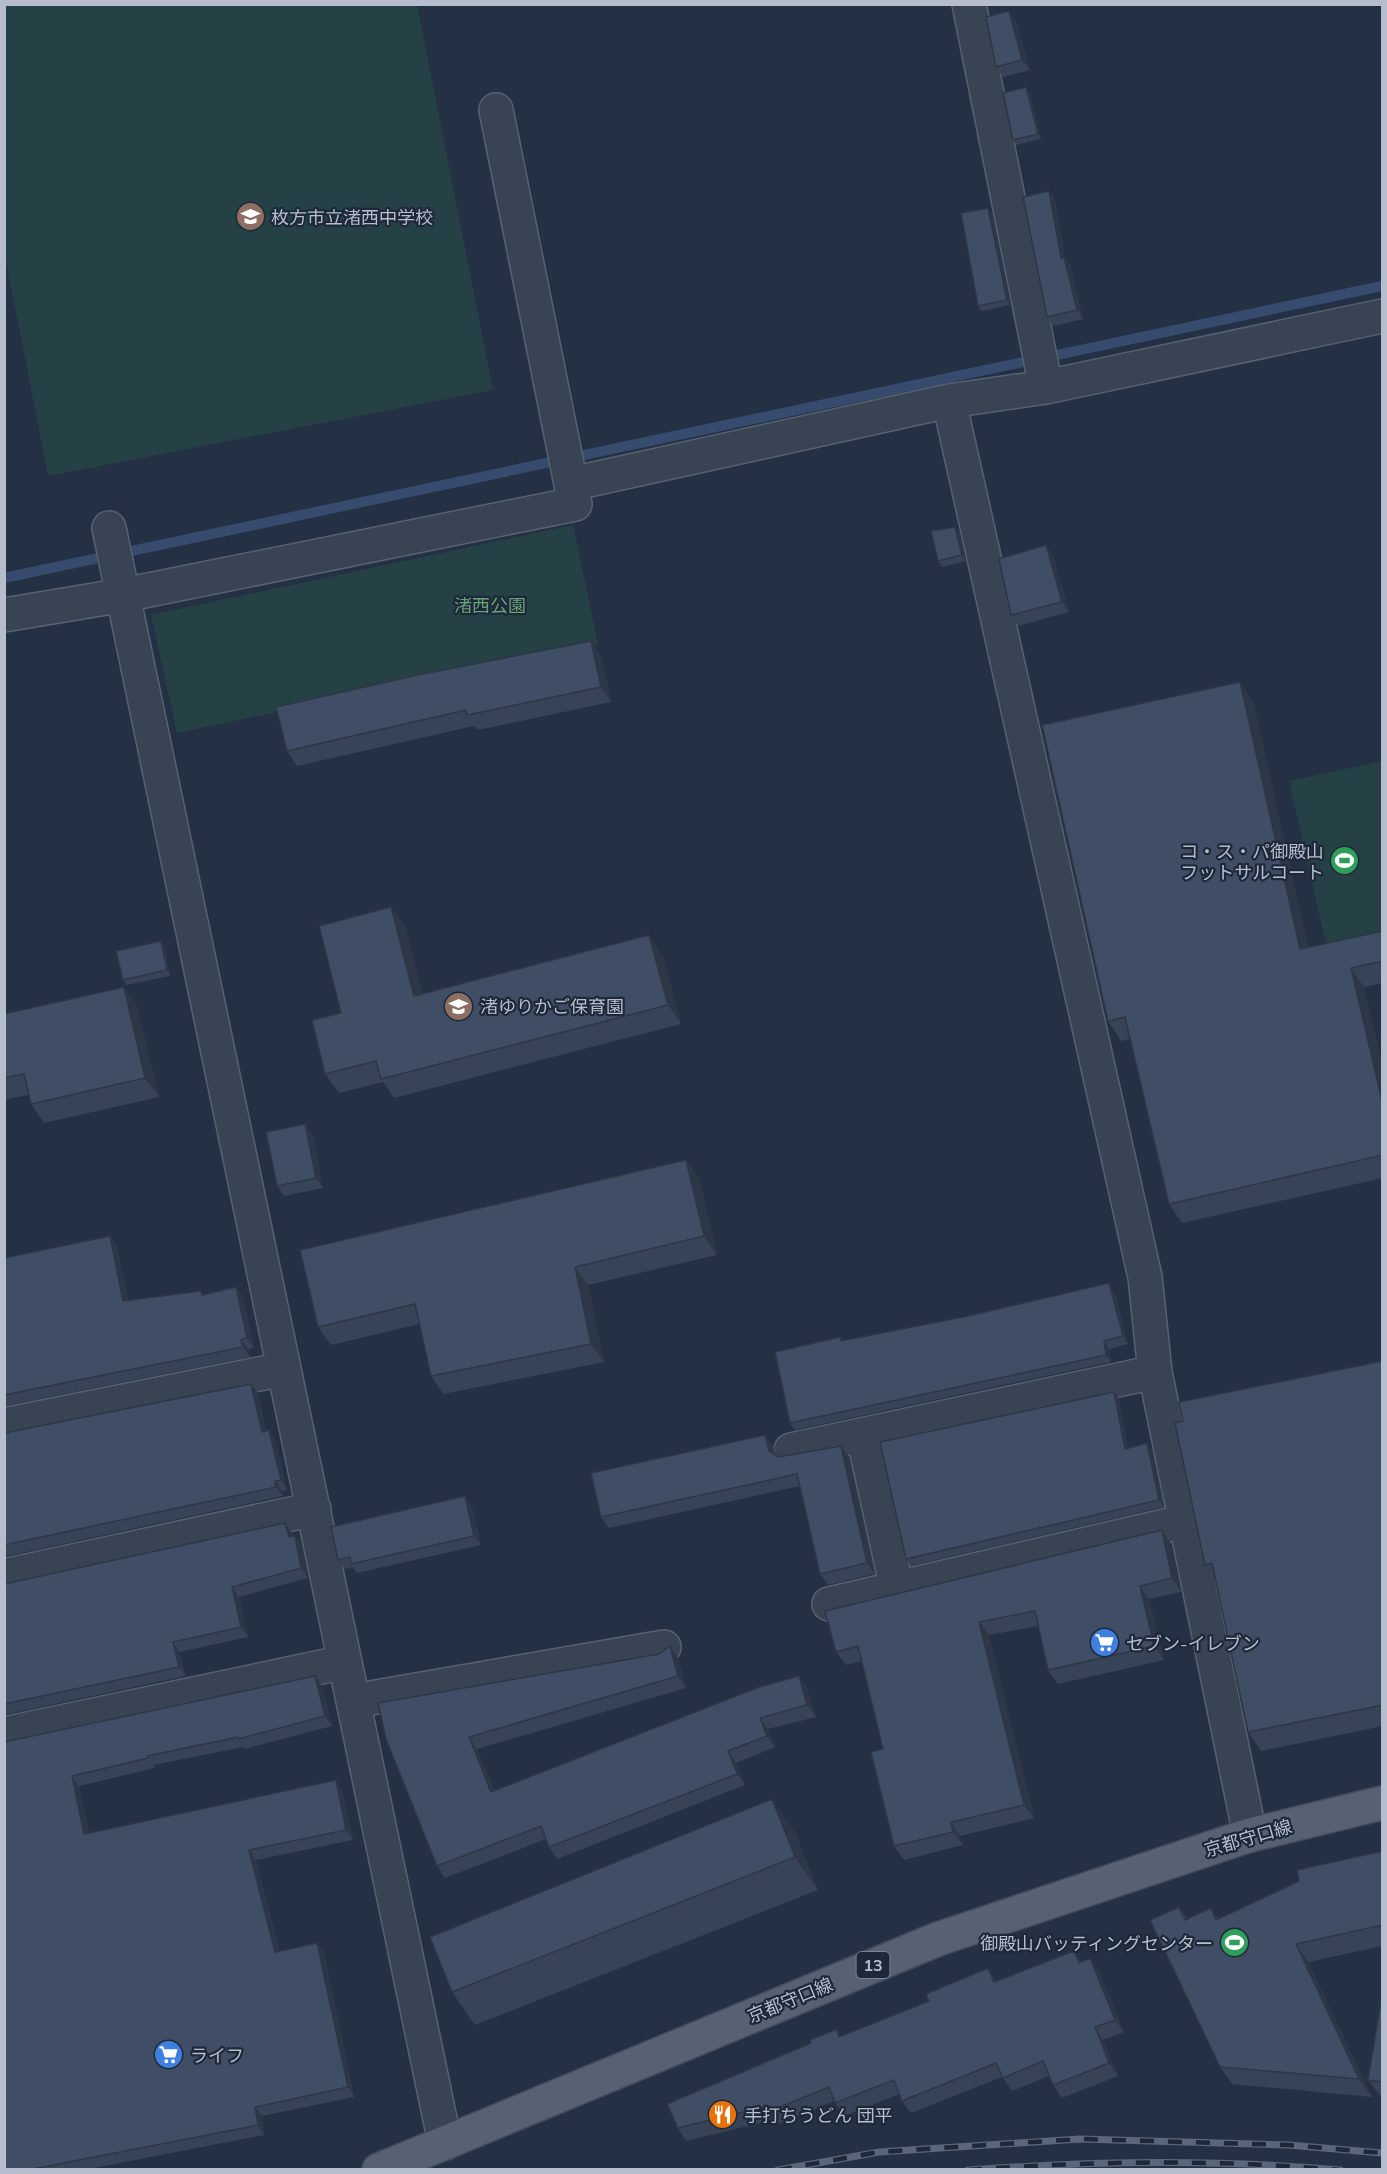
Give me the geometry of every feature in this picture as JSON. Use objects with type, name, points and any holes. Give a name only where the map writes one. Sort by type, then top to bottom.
[{"type":"main road","name":"京都守口線","points":[[378,2169],[938,1939],[1250,1835],[1383,1803]]},
{"type":"street","points":[[969,4],[1046,387]]},
{"type":"street","points":[[4,615],[122,585],[575,504],[496,110]]},
{"type":"street","points":[[571,484],[949,401],[1046,387],[1383,316]]},
{"type":"street","points":[[949,401],[1145,1277],[1155,1372],[1250,1835]]},
{"type":"street","points":[[109,528],[445,2142]]},
{"type":"street","points":[[4,1425],[284,1369]]},
{"type":"street","points":[[791,1450],[1155,1372]]},
{"type":"street","points":[[863,1435],[897,1589]]},
{"type":"street","points":[[4,1576],[314,1509]]},
{"type":"street","points":[[829,1604],[1186,1521]]},
{"type":"street","points":[[353,1701],[664,1647]]},
{"type":"street","points":[[4,1734],[345,1662]]},
{"type":"green space","name":"枚方市立渚西中学校","points":[[4,5],[417,5],[493,390],[48,476],[5,256]]},
{"type":"green space","name":"渚西公園","points":[[573,525],[598,644],[177,733],[151,615]]},
{"type":"green space","name":"コ・ス・パ御殿山 フットサルコート","points":[[1382,761],[1382,941],[1328,953],[1289,781]]},
{"type":"building","points":[[1009,11],[1022,60],[996,67],[986,17]]},
{"type":"building","points":[[1026,87],[1038,134],[1013,140],[1003,93]]},
{"type":"building","points":[[1049,191],[1061,258],[1064,257],[1077,310],[1047,317],[1023,197]]},
{"type":"building","points":[[988,208],[1007,300],[978,306],[961,213]]},
{"type":"building","points":[[955,527],[962,555],[938,561],[931,531]]},
{"type":"building","points":[[1046,545],[1062,602],[1011,615],[999,559]]},
{"type":"building","points":[[591,641],[601,687],[467,715],[466,710],[287,751],[276,707],[418,675]]},
{"type":"building","points":[[1240,682],[1300,949],[1383,931],[1383,961],[1351,968],[1383,1105],[1383,1155],[1169,1204],[1125,1017],[1108,1021],[1042,725]]},
{"type":"building","points":[[391,907],[414,996],[649,935],[668,1005],[381,1079],[376,1061],[325,1074],[312,1020],[341,1013],[319,926]]},
{"type":"building","points":[[161,941],[167,970],[123,980],[116,951]]},
{"type":"building","points":[[124,987],[145,1078],[31,1104],[24,1074],[4,1078],[4,1014]]},
{"type":"building","points":[[305,1124],[316,1178],[277,1186],[266,1132]]},
{"type":"building","points":[[686,1160],[704,1236],[575,1267],[591,1344],[431,1376],[415,1304],[318,1327],[300,1250]]},
{"type":"building","points":[[110,1236],[123,1301],[201,1291],[202,1295],[236,1287],[247,1338],[241,1340],[243,1347],[4,1395],[4,1258]]},
{"type":"building","points":[[1109,1283],[1123,1336],[1104,1341],[1106,1355],[790,1423],[775,1352],[840,1337],[841,1341],[968,1316]]},
{"type":"building","points":[[1383,1361],[1383,1705],[1248,1732],[1212,1563],[1205,1565],[1175,1423],[1183,1421],[1179,1402]]},
{"type":"building","points":[[251,1384],[262,1432],[269,1430],[281,1480],[275,1481],[276,1487],[4,1545],[4,1433]]},
{"type":"building","points":[[1114,1392],[1125,1449],[1147,1443],[1159,1500],[906,1559],[880,1442]]},
{"type":"building","points":[[765,1435],[769,1451],[778,1457],[841,1446],[867,1563],[820,1574],[797,1474],[601,1517],[591,1473]]},
{"type":"building","points":[[465,1496],[474,1536],[351,1564],[350,1557],[338,1560],[331,1527]]},
{"type":"building","points":[[285,1523],[289,1537],[295,1536],[301,1568],[232,1587],[241,1627],[173,1642],[179,1667],[4,1704],[4,1584]]},
{"type":"building","points":[[1162,1530],[1172,1578],[1140,1586],[1154,1646],[1048,1670],[1035,1611],[979,1622],[1024,1805],[951,1822],[953,1832],[894,1846],[871,1752],[883,1749],[858,1646],[836,1652],[825,1611]]},
{"type":"building","points":[[670,1646],[678,1676],[469,1737],[491,1792],[759,1687],[799,1676],[807,1705],[760,1718],[767,1736],[728,1751],[737,1774],[549,1847],[541,1826],[437,1866],[386,1739],[378,1703],[659,1654]]},
{"type":"building","points":[[315,1676],[325,1716],[238,1739],[238,1737],[147,1756],[148,1758],[72,1776],[84,1834],[336,1780],[346,1830],[249,1850],[275,1952],[317,1943],[348,2087],[255,2107],[258,2125],[33,2169],[4,2169],[4,1742]]},
{"type":"building","points":[[772,1799],[795,1857],[452,1992],[430,1937]]},
{"type":"building","points":[[1383,1851],[1383,1925],[1296,1944],[1359,2079],[1220,2067],[1150,1920],[1179,1907],[1185,1920],[1211,1908],[1216,1920],[1299,1881],[1297,1870]]},
{"type":"building","points":[[1074,1951],[1079,1963],[1090,1958],[1115,2020],[1095,2027],[1109,2063],[1053,2085],[1043,2061],[1003,2078],[996,2063],[902,2101],[894,2080],[835,2103],[829,2087],[770,2111],[768,2106],[678,2128],[667,2104],[811,2043],[810,2040],[837,2029],[839,2037],[929,2001],[926,1994],[988,1968],[994,1982]]},
{"type":"building","points":[[1381,2001],[1383,2001],[1383,2082],[1368,2080]]},
{"type":"waterway","points":[[4,578],[1382,286]]},
{"type":"railway","points":[[778,2170],[879,2152],[1080,2139],[1289,2145],[1382,2153]]},
{"type":"railway","points":[[968,2170],[1154,2162],[1294,2166],[1340,2170]]},
{"type":"place","name":"枚方市立渚西中学校","points":[[250,217]]},
{"type":"place","name":"コ・ス・パ御殿山 フットサルコート","points":[[1345,861]]},
{"type":"place","name":"渚ゆりかご保育園","points":[[459,1006]]},
{"type":"place","name":"セブン-イレブン","points":[[1105,1643]]},
{"type":"place","name":"御殿山バッティングセンター","points":[[1234,1943]]},
{"type":"place","name":"ライフ","points":[[169,2055]]},
{"type":"place","name":"手打ちうどん 団平","points":[[723,2115]]}]
